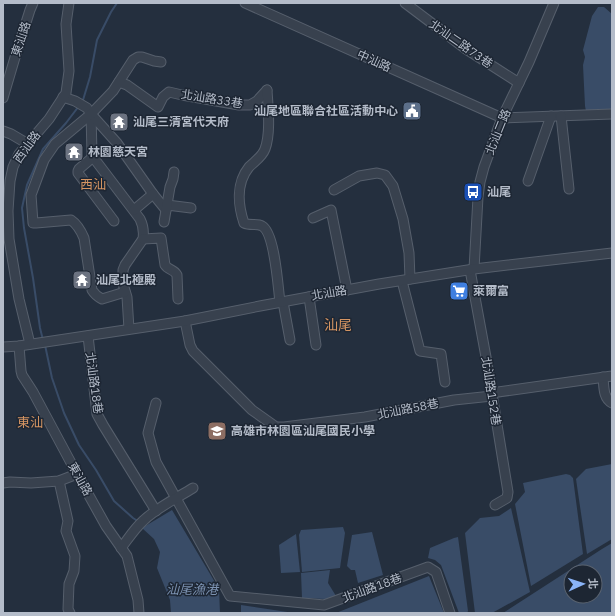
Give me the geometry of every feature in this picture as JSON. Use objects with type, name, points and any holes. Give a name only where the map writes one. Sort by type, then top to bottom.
[{"type":"street","name":"東汕路","points":[[3,98],[33,3]]},
{"type":"street","name":"西汕路","points":[[33,344],[23,316],[9,239],[8,211],[10,181],[13,167],[19,154],[49,119],[66,93],[69,71],[66,24],[69,3]]},
{"type":"street","name":"中汕路","points":[[245,3],[502,118]]},
{"type":"street","name":"北汕二路73巷","points":[[405,3],[466,49],[519,83]]},
{"type":"street","name":"北汕二路","points":[[472,270],[480,182],[484,167],[502,118],[529,62],[554,3]]},
{"type":"street","points":[[125,292],[102,299],[94,293],[92,290],[82,233],[74,222],[68,219],[33,223],[31,195],[44,160],[55,144],[89,111],[113,91],[133,60],[138,57],[142,57],[161,62]]},
{"type":"street","name":"北汕路33巷","points":[[119,82],[127,84],[158,106],[169,92],[239,106],[250,105],[257,101],[267,90],[268,129],[265,148],[262,154],[248,168],[242,180],[239,194],[241,214],[244,223],[247,225],[263,226],[267,230],[274,251],[282,302]]},
{"type":"street","points":[[63,97],[75,101],[89,111],[116,144],[153,194],[166,207],[191,208]]},
{"type":"street","points":[[89,111],[93,157],[134,210],[142,223],[144,235],[143,239],[123,270],[123,284],[127,297],[129,329]]},
{"type":"street","points":[[502,118],[612,114]]},
{"type":"street","points":[[528,181],[551,116]]},
{"type":"street","points":[[562,116],[569,189]]},
{"type":"street","points":[[3,131],[28,144]]},
{"type":"street","points":[[93,157],[79,169],[78,174],[114,221]]},
{"type":"street","points":[[164,222],[174,172]]},
{"type":"street","points":[[334,190],[360,176],[377,173],[385,176],[393,186],[403,219],[409,253],[406,280],[420,351],[441,354],[446,382]]},
{"type":"street","points":[[134,210],[153,194]]},
{"type":"street","points":[[313,218],[331,210],[347,290]]},
{"type":"street","points":[[143,239],[160,238],[165,265],[168,269],[175,271],[177,275],[178,299]]},
{"type":"street","name":"北汕路","points":[[3,347],[33,344],[185,321],[406,280],[472,270],[612,253]]},
{"type":"street","name":"北汕路152巷","points":[[472,270],[508,495],[507,498],[495,505]]},
{"type":"street","points":[[309,297],[316,345]]},
{"type":"street","points":[[282,302],[290,340]]},
{"type":"street","name":"北汕路58巷","points":[[185,321],[190,345],[193,351],[252,410],[276,426],[284,427],[365,417],[454,400],[607,376]]},
{"type":"street","name":"北汕路18巷","points":[[88,336],[97,414],[156,511]]},
{"type":"street","name":"東汕路","points":[[19,346],[22,375],[33,392],[106,526],[127,556],[138,600],[139,613]]},
{"type":"street","points":[[607,376],[605,395],[612,404]]},
{"type":"street","name":"北汕路18巷","points":[[156,403],[148,433],[156,462],[230,596],[324,605],[428,567],[436,572],[450,613]]},
{"type":"street","points":[[3,484],[10,482],[59,482],[77,474]]},
{"type":"street","points":[[59,482],[68,521],[66,531],[75,556],[74,571],[69,584],[68,609],[70,613]]},
{"type":"street","points":[[121,548],[144,520],[193,488]]},
{"type":"water","points":[[598,7],[604,7],[612,14],[612,110],[586,111],[583,65],[585,57],[583,50],[592,16]]},
{"type":"water","points":[[612,464],[612,539],[587,554],[576,479],[586,469]]},
{"type":"water","points":[[566,474],[573,478],[583,554],[567,564],[563,564],[563,566],[531,586],[515,504],[525,492],[523,483]]},
{"type":"water","points":[[511,508],[530,592],[492,613],[475,613],[465,533],[480,518],[499,516]]},
{"type":"water","name":"汕尾漁港","points":[[172,510],[219,589],[220,613],[171,613],[170,600],[157,568],[160,552],[154,539],[142,528]]},
{"type":"water","points":[[343,527],[345,533],[340,568],[302,572],[299,535],[301,530]]},
{"type":"water","points":[[372,532],[383,575],[358,583],[355,570],[351,570],[347,566],[352,535]]},
{"type":"water","points":[[296,534],[300,572],[281,573],[279,545]]},
{"type":"water","points":[[458,537],[468,611],[467,613],[459,613],[441,565],[435,560],[428,558],[430,548]]},
{"type":"water","points":[[612,543],[612,613],[503,613],[563,574],[563,604],[603,604],[603,564],[579,564]]},
{"type":"water","points":[[330,570],[328,583],[336,596],[326,599],[302,598],[301,573]]},
{"type":"water","points":[[429,576],[444,613],[336,613]]},
{"type":"water","name":"汕尾漁港","points":[[241,605],[294,613],[241,613]]},
{"type":"waterway","points":[[81,102],[83,100],[90,77],[97,40],[117,3]]},
{"type":"waterway","points":[[43,340],[22,208],[27,185],[43,149],[79,106]]},
{"type":"waterway","points":[[45,345],[52,378],[64,413],[79,445],[114,501],[139,522]]},
{"type":"place","name":"汕尾地區聯合社區活動中心","points":[[412,111]]},
{"type":"place","name":"汕尾三清宮代天府","points":[[119,122]]},
{"type":"place","name":"林園慈天宮","points":[[74,152]]},
{"type":"place","name":"汕尾","points":[[473,192]]},
{"type":"place","name":"汕尾北極殿","points":[[82,280]]},
{"type":"place","name":"萊爾富","points":[[459,291]]},
{"type":"place","name":"高雄市林園區汕尾國民小學","points":[[217,431]]},
{"type":"district","name":"西汕","points":[[93,184]]},
{"type":"district","name":"汕尾","points":[[338,325]]},
{"type":"district","name":"東汕","points":[[30,422]]}]
